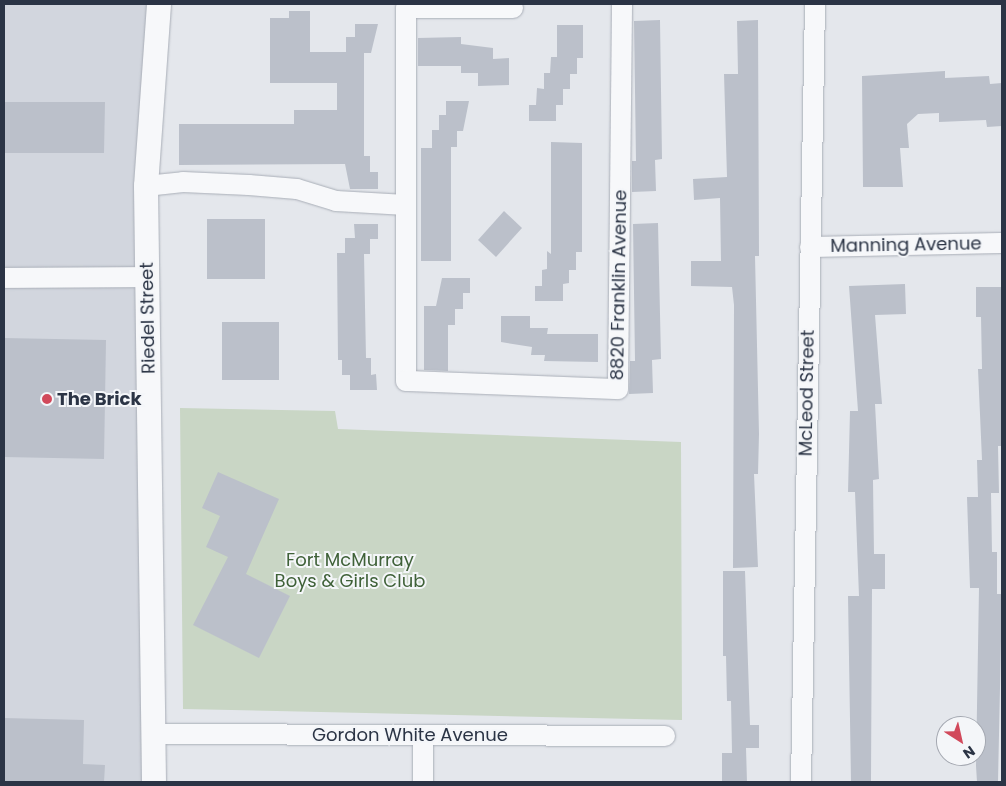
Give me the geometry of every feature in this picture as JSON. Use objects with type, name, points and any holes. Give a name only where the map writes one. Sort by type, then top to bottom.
[{"type":"street","name":"Riedel Street","points":[[154,782],[155,734],[146,186],[159,4]]},
{"type":"street","name":"8820 Franklin Avenue","points":[[513,8],[406,8],[406,381],[618,389],[622,4]]},
{"type":"street","name":"McLeod Street","points":[[801,782],[815,4]]},
{"type":"street","points":[[146,186],[183,182],[288,188],[336,201],[406,206]]},
{"type":"street","name":"Manning Avenue","points":[[810,247],[1002,243]]},
{"type":"street","points":[[4,278],[148,277]]},
{"type":"street","name":"Gordon White Avenue","points":[[155,734],[665,736]]},
{"type":"street","points":[[423,736],[423,782]]},
{"type":"shaded area","points":[[4,4],[159,4],[153,782],[4,782]]},
{"type":"green space","name":"Fort McMurray Boys & Girls Club","points":[[180,408],[335,411],[338,429],[681,442],[682,720],[183,709]]},
{"type":"building","points":[[289,11],[310,11],[310,52],[346,52],[346,37],[355,37],[355,24],[378,24],[371,53],[364,53],[364,156],[370,156],[370,172],[378,172],[378,189],[350,189],[345,164],[179,165],[179,124],[294,124],[294,110],[337,110],[337,83],[270,83],[270,18],[289,18]]},
{"type":"building","points":[[660,20],[662,159],[655,160],[656,191],[632,192],[632,161],[636,161],[634,21]]},
{"type":"building","points":[[758,20],[759,256],[755,256],[759,434],[758,474],[754,474],[758,567],[733,568],[734,305],[732,287],[691,286],[691,261],[721,261],[720,198],[694,200],[693,179],[727,177],[724,74],[738,74],[737,21]]},
{"type":"building","points":[[557,25],[583,25],[583,58],[577,58],[577,74],[570,74],[570,89],[563,89],[563,105],[556,105],[556,121],[529,121],[529,105],[536,105],[537,88],[544,89],[544,73],[550,73],[551,57],[557,57]]},
{"type":"building","points":[[461,37],[461,44],[493,48],[493,59],[509,58],[509,85],[478,86],[478,73],[461,73],[461,66],[418,66],[418,38]]},
{"type":"building","points":[[945,71],[945,78],[989,76],[990,84],[1002,83],[1002,126],[987,127],[986,120],[939,122],[939,113],[918,114],[907,124],[909,148],[900,148],[903,187],[863,187],[862,76]]},
{"type":"building","points":[[446,101],[469,101],[463,131],[457,131],[457,147],[451,147],[451,261],[421,261],[421,148],[432,148],[432,130],[439,130],[439,115],[446,115]]},
{"type":"building","points":[[4,102],[105,102],[104,153],[4,153]]},
{"type":"building","points":[[551,142],[582,143],[582,252],[576,252],[576,270],[569,270],[569,283],[563,284],[563,301],[535,301],[535,286],[542,286],[542,270],[547,269],[547,251],[551,254]]},
{"type":"building","points":[[504,211],[522,228],[496,257],[478,240]]},
{"type":"building","points":[[207,219],[265,219],[265,279],[207,279]]},
{"type":"building","points":[[658,223],[661,359],[652,360],[653,393],[629,394],[630,361],[635,361],[633,224]]},
{"type":"building","points":[[354,224],[378,224],[378,239],[370,239],[370,254],[364,254],[366,358],[371,358],[371,375],[376,374],[377,390],[350,390],[350,375],[342,375],[342,360],[338,360],[337,253],[345,253],[345,238],[355,238]]},
{"type":"building","points":[[442,278],[470,278],[470,293],[463,293],[463,309],[455,309],[455,325],[448,325],[448,371],[424,370],[424,306],[436,306]]},
{"type":"building","points":[[905,284],[906,314],[875,315],[882,404],[875,404],[879,479],[873,480],[874,554],[885,554],[885,589],[872,589],[871,782],[851,782],[848,596],[859,596],[855,492],[848,492],[850,411],[858,411],[849,286]]},
{"type":"building","points":[[976,287],[1002,287],[1002,446],[998,446],[999,493],[991,493],[992,552],[997,552],[997,594],[1002,594],[998,782],[977,782],[976,766],[986,766],[986,716],[977,716],[979,588],[970,588],[967,497],[978,497],[977,460],[982,460],[978,369],[982,369],[981,317],[976,317]]},
{"type":"building","points":[[501,316],[530,316],[530,328],[548,328],[547,334],[598,334],[598,362],[544,361],[545,355],[531,355],[532,347],[501,342]]},
{"type":"building","points":[[222,322],[279,322],[279,380],[222,380]]},
{"type":"building","points":[[4,338],[106,340],[104,459],[4,457]]},
{"type":"building","points":[[218,472],[279,499],[246,574],[290,596],[259,658],[193,625],[228,557],[206,547],[220,516],[202,508]]},
{"type":"building","points":[[723,571],[745,571],[750,725],[759,725],[759,748],[746,748],[747,782],[722,782],[722,753],[732,753],[731,701],[727,701],[726,656],[723,656]]},
{"type":"building","points":[[4,718],[84,720],[83,764],[105,765],[104,782],[4,782]]},
{"type":"place","name":"The Brick","points":[[47,399]]}]
